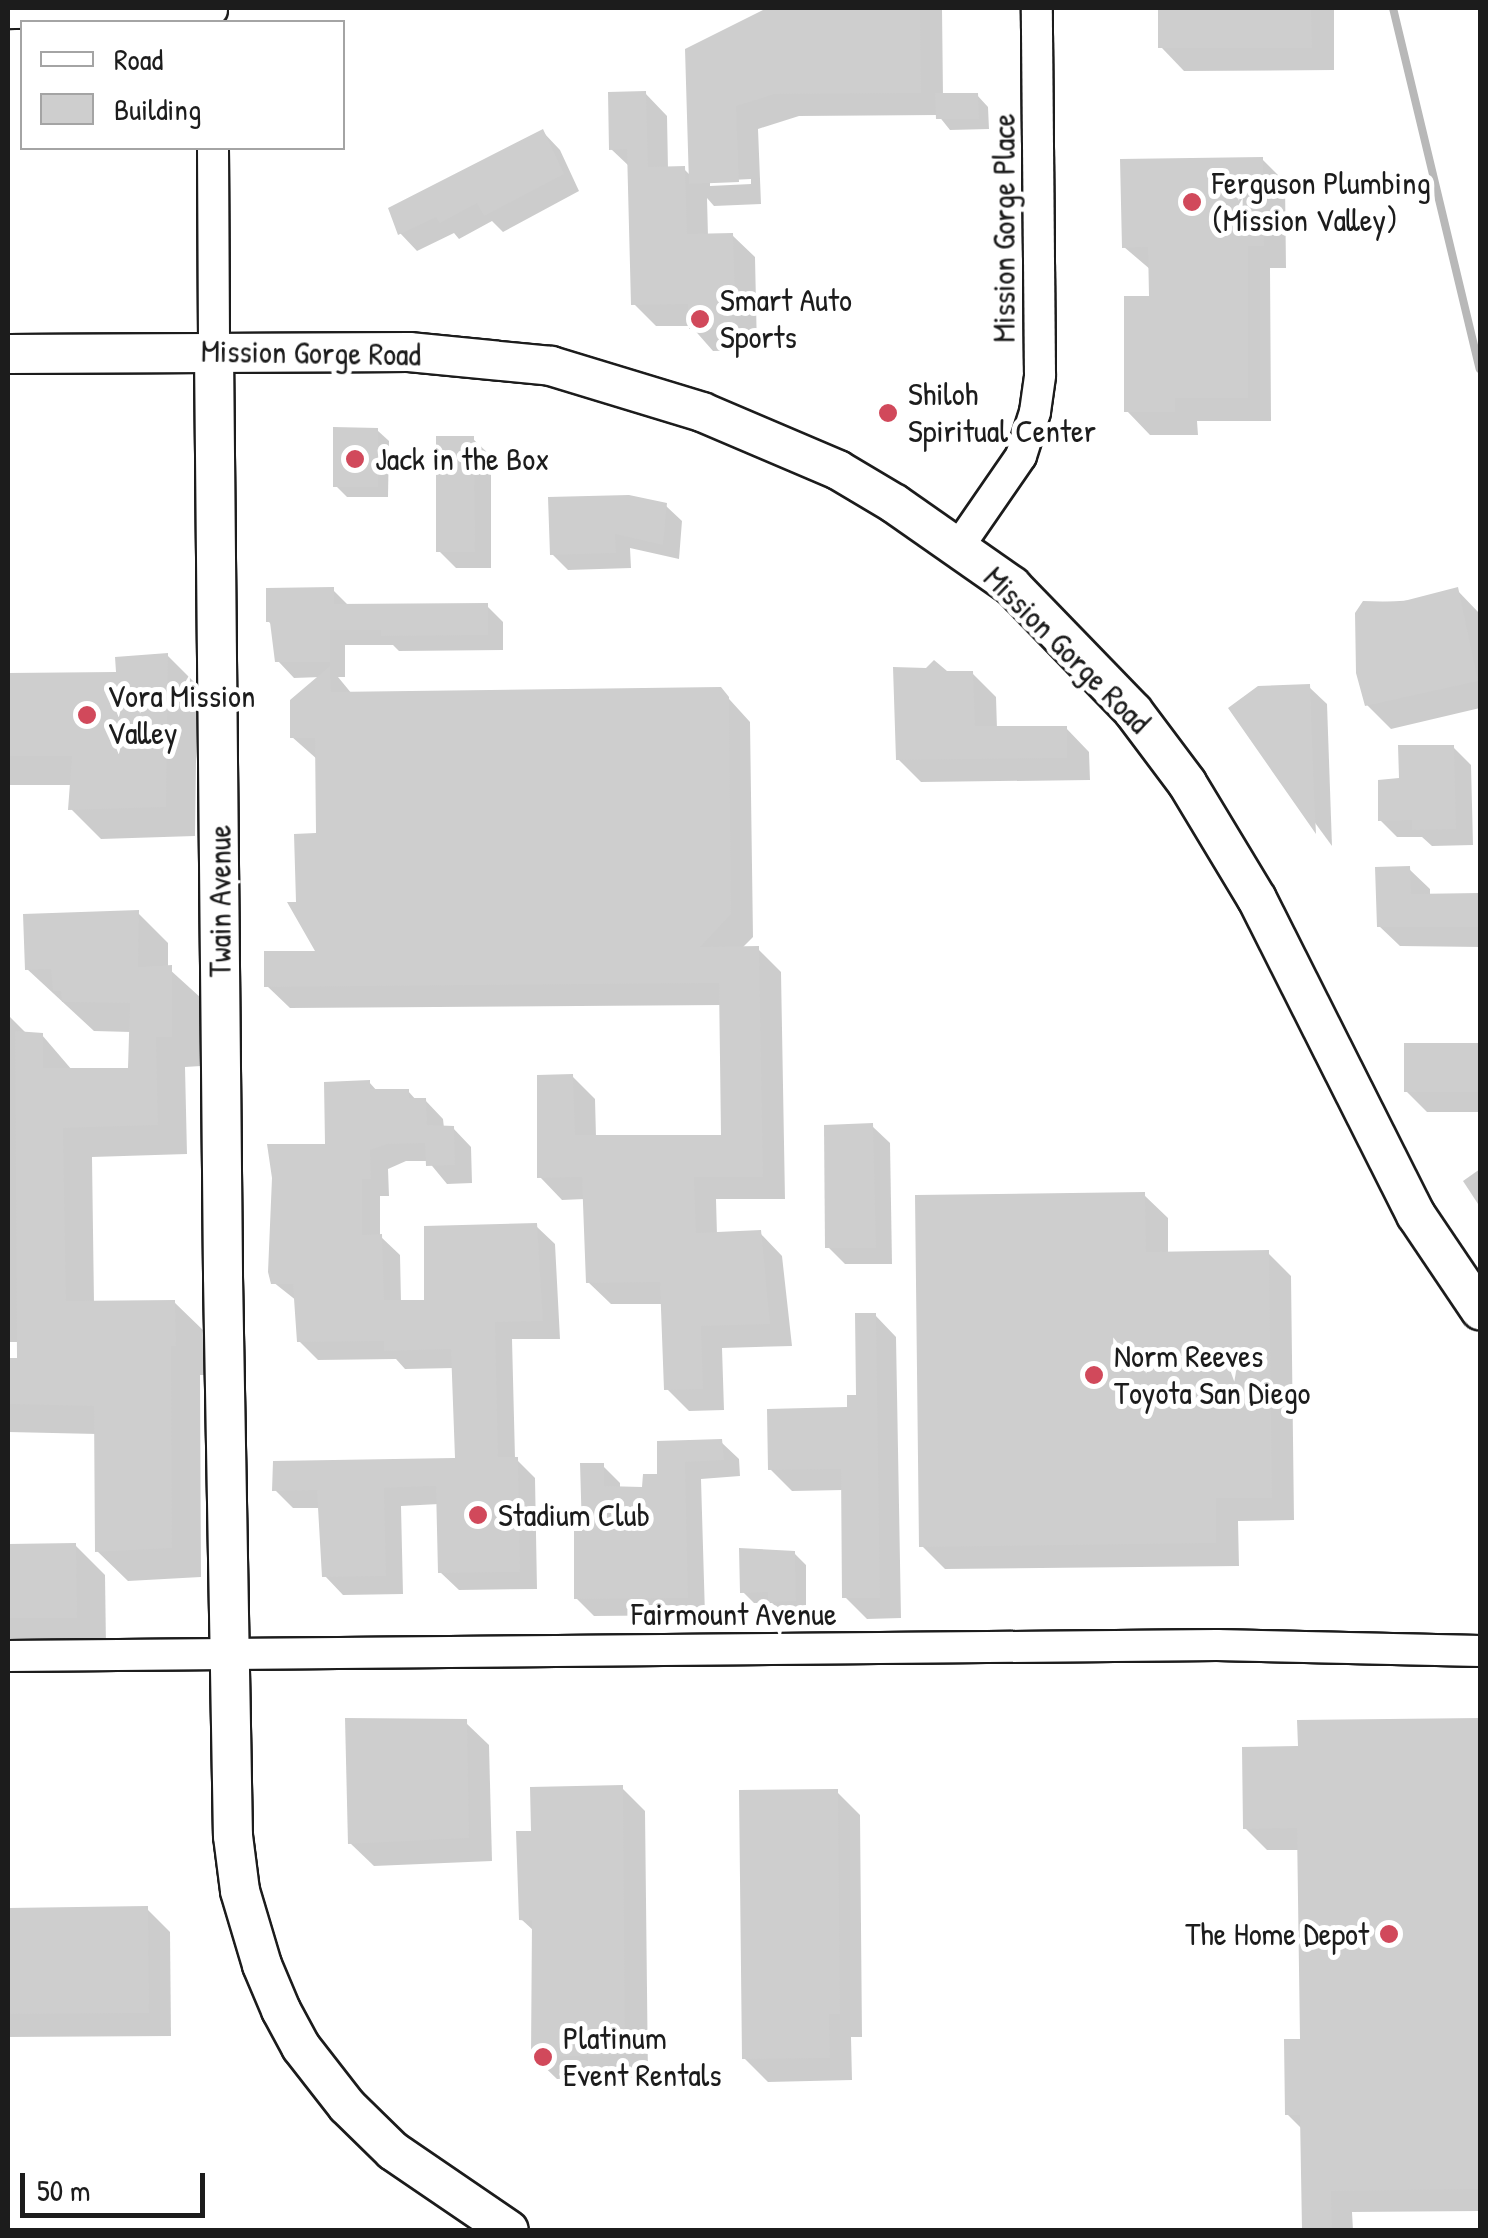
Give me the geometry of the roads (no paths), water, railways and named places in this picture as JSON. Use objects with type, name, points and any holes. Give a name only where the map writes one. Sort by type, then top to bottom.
[{"type":"main road","name":"Twain Avenue","points":[[214,352],[233,1836],[240,1891],[262,1965],[281,2010],[301,2046],[347,2106],[393,2150],[509,2230]]},
{"type":"main road","name":"Mission Gorge Road","points":[[8,354],[409,352],[551,366],[702,412],[838,470],[958,546],[1012,586],[1122,699],[1188,784],[1257,898],[1416,1216],[1480,1310]]},
{"type":"street","name":"Mission Gorge Place","points":[[958,546],[1021,456],[1036,412],[1040,375],[1036,8]]},
{"type":"street","points":[[8,14],[212,13]]},
{"type":"street","name":"Twain Avenue","points":[[213,150],[214,352]]},
{"type":"street","name":"Fairmount Avenue","points":[[8,1656],[1217,1645],[1474,1648]]},
{"type":"waterway","points":[[1393,8],[1480,369]]},
{"type":"place","name":"Ferguson Plumbing (Mission Valley)","points":[[1192,202]]},
{"type":"place","name":"Smart Auto Sports","points":[[700,319]]},
{"type":"place","name":"Shiloh Spiritual Center","points":[[888,413]]},
{"type":"place","name":"Jack in the Box","points":[[355,459]]},
{"type":"place","name":"Vora Mission Valley","points":[[87,715]]},
{"type":"place","name":"Norm Reeves Toyota San Diego","points":[[1094,1375]]},
{"type":"place","name":"Stadium Club","points":[[478,1515]]},
{"type":"place","name":"The Home Depot","points":[[1389,1934]]},
{"type":"place","name":"Platinum Event Rentals","points":[[543,2057]]}]
